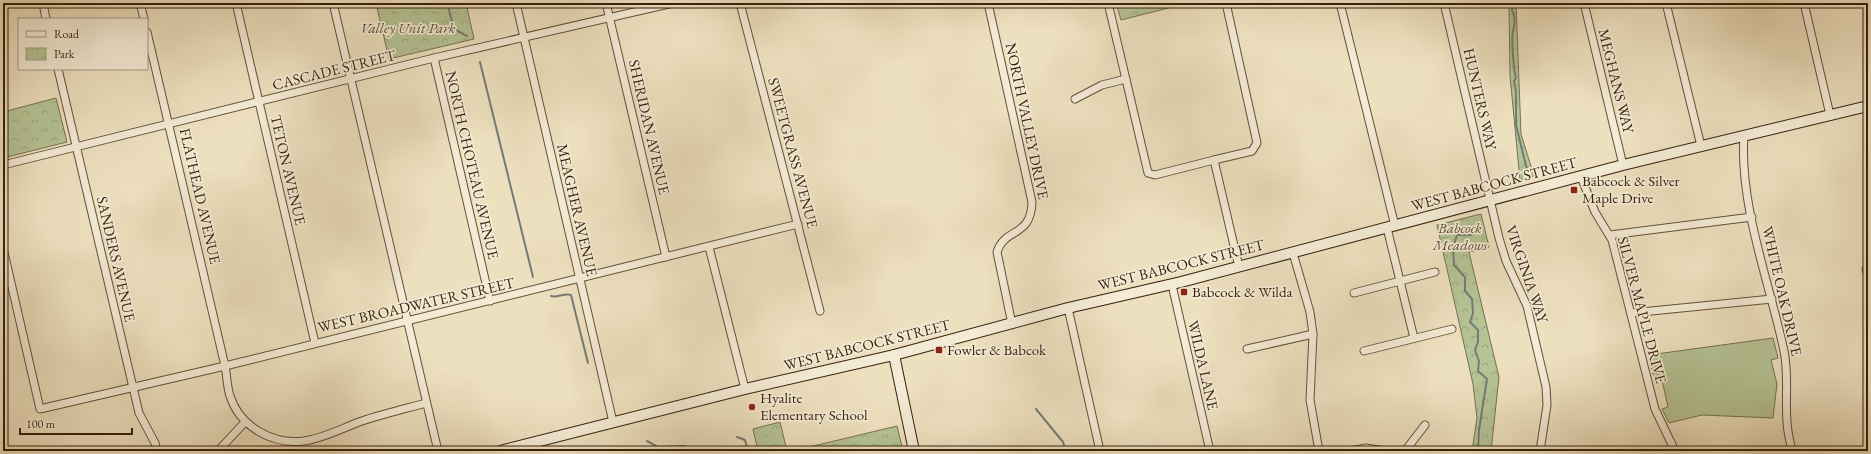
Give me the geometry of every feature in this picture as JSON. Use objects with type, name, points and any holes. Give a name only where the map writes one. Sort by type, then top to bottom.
[{"type":"street","points":[[43,3],[46,18]]},
{"type":"street","points":[[140,3],[144,18]]},
{"type":"street","name":"TETON AVENUE","points":[[236,3],[315,343]]},
{"type":"street","points":[[333,3],[438,451]]},
{"type":"street","name":"MEAGHER AVENUE","points":[[516,3],[613,422]]},
{"type":"street","name":"SHERIDAN AVENUE","points":[[606,3],[666,258]]},
{"type":"street","name":"CASCADE STREET","points":[[3,166],[76,146],[434,58],[672,3]]},
{"type":"street","name":"SWEETGRASS AVENUE","points":[[740,3],[820,310]]},
{"type":"street","name":"NORTH VALLEY DRIVE","points":[[988,3],[1032,202],[1032,213],[1026,225],[1008,237],[998,247],[997,252],[1012,324]]},
{"type":"street","points":[[1108,3],[1148,173],[1155,175],[1252,151],[1257,143],[1226,3]]},
{"type":"street","points":[[1340,3],[1391,227],[1400,281],[1414,338]]},
{"type":"street","name":"HUNTERS WAY","points":[[1444,3],[1490,200]]},
{"type":"street","name":"MEGHANS WAY","points":[[1584,3],[1624,165]]},
{"type":"street","points":[[1666,3],[1701,146]]},
{"type":"street","points":[[1804,3],[1830,115]]},
{"type":"street","name":"FLATHEAD AVENUE","points":[[148,36],[170,123],[226,366],[230,396],[245,422]]},
{"type":"street","name":"NORTH CHOTEAU AVENUE","points":[[434,58],[490,301]]},
{"type":"street","name":"SANDERS AVENUE","points":[[58,70],[139,413],[155,443],[157,451]]},
{"type":"street","points":[[1075,99],[1102,85],[1126,79]]},
{"type":"street","name":"WEST BABCOCK STREET","points":[[500,451],[613,422],[894,355],[1068,308],[1172,285],[1624,165],[1868,106]]},
{"type":"street","name":"WHITE OAK DRIVE","points":[[1744,136],[1744,174],[1752,217],[1787,368],[1787,423],[1792,451]]},
{"type":"street","points":[[1214,160],[1239,267]]},
{"type":"street","name":"SILVER MAPLE DRIVE","points":[[1581,177],[1595,212],[1610,235],[1655,409],[1675,451]]},
{"type":"street","name":"VIRGINIA WAY","points":[[1490,200],[1506,261],[1527,306],[1546,387],[1547,405],[1540,451]]},
{"type":"street","points":[[1610,235],[1752,217]]},
{"type":"street","name":"WEST BROADWATER STREET","points":[[3,248],[40,409],[407,322],[798,224]]},
{"type":"street","points":[[709,247],[745,390]]},
{"type":"street","points":[[1293,253],[1310,312],[1313,334],[1310,400],[1319,451]]},
{"type":"street","points":[[1866,269],[1868,277]]},
{"type":"street","points":[[1354,293],[1435,272]]},
{"type":"street","name":"WILDA LANE","points":[[1172,285],[1210,451]]},
{"type":"street","points":[[1631,313],[1772,299]]},
{"type":"street","points":[[1068,308],[1100,451]]},
{"type":"street","points":[[1364,351],[1452,329]]},
{"type":"street","points":[[1247,349],[1313,334]]},
{"type":"street","points":[[894,355],[914,451]]},
{"type":"street","points":[[218,451],[245,422],[261,434],[280,440],[304,441],[332,434],[374,417],[426,403]]},
{"type":"street","points":[[1405,451],[1425,425]]},
{"type":"street","points":[[1348,451],[1366,448],[1385,451]]},
{"type":"green space","name":"Valley Unit Park","points":[[376,3],[466,3],[474,39],[389,59]]},
{"type":"green space","points":[[1116,3],[1188,3],[1121,20]]},
{"type":"green space","points":[[1509,3],[1516,3],[1521,134],[1534,176],[1520,180],[1510,76]]},
{"type":"green space","points":[[56,98],[67,142],[3,158],[3,112]]},
{"type":"green space","name":"Babcock Meadows","points":[[1481,214],[1489,247],[1469,252],[1499,377],[1491,451],[1472,451],[1477,418],[1473,384],[1437,225]]},
{"type":"green space","points":[[1773,338],[1778,358],[1771,360],[1777,384],[1773,418],[1702,415],[1669,423],[1662,409],[1668,407],[1661,376],[1654,378],[1649,355]]},
{"type":"green space","points":[[780,422],[787,451],[758,451],[753,429]]},
{"type":"green space","points":[[897,426],[903,451],[790,451],[805,448]]},
{"type":"waterway","points":[[447,3],[454,29],[467,36]]},
{"type":"waterway","points":[[1514,3],[1512,10],[1515,20],[1512,41],[1516,78],[1514,81],[1516,92],[1516,125],[1529,178]]},
{"type":"waterway","points":[[480,62],[533,277]]},
{"type":"waterway","points":[[1478,451],[1479,430],[1487,379],[1478,371],[1479,361],[1475,350],[1478,342],[1478,330],[1470,322],[1473,313],[1472,299],[1465,291],[1465,277],[1454,265],[1453,247],[1457,235],[1470,235],[1482,231]]},
{"type":"waterway","points":[[551,296],[571,295],[588,363]]},
{"type":"waterway","points":[[1036,409],[1063,442],[1066,451]]},
{"type":"waterway","points":[[737,437],[745,440],[748,451]]},
{"type":"waterway","points":[[647,441],[658,447],[685,446]]},
{"type":"place","name":"Babcock & Silver Maple Drive","points":[[1574,190]]},
{"type":"place","name":"Babcock & Wilda","points":[[1184,292]]},
{"type":"place","name":"Fowler & Babcok","points":[[939,350]]},
{"type":"place","name":"Hyalite Elementary School","points":[[752,407]]}]
